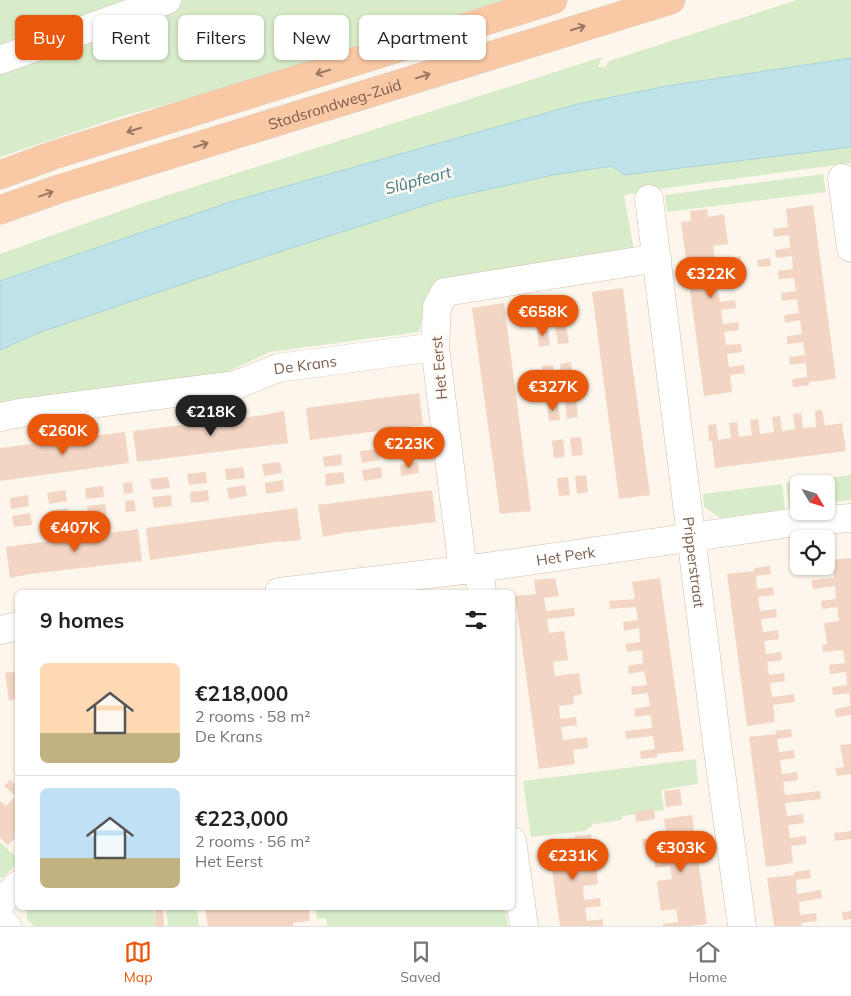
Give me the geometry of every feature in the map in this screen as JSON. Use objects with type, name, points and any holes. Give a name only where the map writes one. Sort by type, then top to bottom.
[{"type":"highway","points":[[0,175],[54,155],[553,0]]},
{"type":"highway","name":"Stadsrondweg-Zuid","points":[[0,210],[78,183],[671,0]]},
{"type":"street","points":[[0,60],[167,0]]},
{"type":"street","points":[[842,178],[851,248]]},
{"type":"street","name":"Pripperstraat","points":[[648,199],[742,926]]},
{"type":"street","name":"Het Eerst","points":[[474,577],[435,347],[437,307],[445,292],[656,258]]},
{"type":"street","name":"De Krans","points":[[0,417],[236,385],[278,368],[435,347]]},
{"type":"street","name":"Het Perk","points":[[305,590],[474,577],[692,538],[790,524],[851,518]]},
{"type":"street","points":[[0,630],[15,627]]},
{"type":"street","points":[[515,862],[524,926]]},
{"type":"street","points":[[0,903],[15,888]]},
{"type":"street","points":[[0,920],[7,926]]},
{"type":"green space","points":[[0,0],[144,0],[93,15],[83,20],[83,15],[15,15],[15,42],[0,47]]},
{"type":"green space","points":[[183,0],[506,0],[458,15],[359,15],[359,46],[349,49],[349,15],[274,15],[274,60],[313,60],[201,95],[120,117],[0,157],[0,66],[18,60],[83,60],[83,39],[93,36],[93,60],[168,60],[168,15],[156,15],[165,12]]},
{"type":"green space","points":[[797,0],[851,0],[851,58],[667,86],[578,104],[230,202],[0,281],[0,254],[137,205],[602,57],[598,67],[605,67],[609,61]]},
{"type":"green space","points":[[851,147],[851,163],[624,195],[635,256],[425,308],[419,332],[270,352],[218,376],[0,409],[0,350],[38,333],[248,262],[445,199],[553,175],[612,166],[624,175]]},
{"type":"green space","points":[[823,174],[826,192],[667,212],[665,195]]},
{"type":"green space","points":[[851,475],[851,500],[835,502],[835,477]]},
{"type":"green space","points":[[786,483],[790,483],[789,508]]},
{"type":"green space","points":[[782,484],[785,509],[720,518],[704,507],[703,494]]},
{"type":"green space","points":[[696,759],[698,784],[661,790],[664,810],[622,816],[622,820],[594,824],[585,831],[531,837],[523,781]]},
{"type":"green space","points":[[0,842],[15,856],[15,865],[3,878],[0,878]]},
{"type":"green space","points":[[27,910],[154,910],[156,926],[34,926],[27,920]]},
{"type":"green space","points":[[166,910],[197,910],[199,926],[168,926]]},
{"type":"green space","points":[[316,910],[505,910],[508,926],[327,926],[326,918],[317,919]]},
{"type":"water","name":"Slûpfeart","points":[[851,58],[851,147],[624,175],[612,166],[553,175],[445,199],[248,262],[38,333],[0,350],[0,281],[230,202],[578,104],[667,86]]},
{"type":"building","points":[[813,205],[836,379],[809,382],[809,385],[793,387],[792,379],[807,377],[806,363],[790,365],[789,357],[805,355],[803,342],[787,344],[787,336],[802,334],[800,320],[785,323],[784,315],[799,313],[797,299],[782,301],[781,293],[796,291],[794,278],[779,279],[778,271],[793,269],[792,256],[776,258],[775,250],[790,248],[789,235],[774,237],[773,229],[788,227],[786,209]]},
{"type":"building","points":[[707,209],[708,217],[724,214],[728,244],[713,246],[715,259],[741,256],[742,264],[732,265],[734,287],[718,289],[720,302],[735,300],[736,308],[721,310],[723,324],[738,322],[739,330],[724,332],[726,345],[741,344],[742,352],[727,354],[729,367],[744,365],[745,373],[730,375],[732,392],[704,396],[681,222],[691,221],[690,211]]},
{"type":"building","points":[[770,258],[771,266],[758,267],[757,260]]},
{"type":"building","points":[[623,288],[650,495],[619,499],[592,292]]},
{"type":"building","points":[[504,303],[531,511],[500,514],[472,308]]},
{"type":"building","points":[[564,306],[565,315],[554,317],[553,308]]},
{"type":"building","points":[[546,309],[547,318],[536,319],[535,310]]},
{"type":"building","points":[[566,325],[569,343],[558,344],[555,326]]},
{"type":"building","points":[[548,327],[550,345],[539,347],[537,329]]},
{"type":"building","points":[[571,362],[573,380],[562,381],[560,364]]},
{"type":"building","points":[[553,365],[555,382],[544,384],[542,366]]},
{"type":"building","points":[[419,393],[423,425],[310,440],[306,408]]},
{"type":"building","points":[[576,400],[578,417],[567,419],[565,401]]},
{"type":"building","points":[[558,402],[560,420],[549,421],[547,403]]},
{"type":"building","points":[[822,410],[825,426],[842,423],[846,451],[715,468],[712,441],[709,441],[708,425],[716,424],[718,440],[731,438],[729,423],[737,422],[739,437],[752,435],[750,420],[758,419],[760,434],[774,432],[772,417],[780,416],[782,431],[795,429],[793,414],[801,413],[803,428],[816,427],[815,411]]},
{"type":"building","points":[[284,411],[288,443],[137,462],[133,431]]},
{"type":"building","points":[[125,432],[129,463],[0,481],[0,448]]},
{"type":"building","points":[[581,437],[583,455],[572,456],[570,438]]},
{"type":"building","points":[[563,439],[565,457],[554,458],[552,441]]},
{"type":"building","points":[[416,444],[417,455],[399,458],[397,446]]},
{"type":"building","points":[[378,449],[380,460],[362,463],[360,451]]},
{"type":"building","points":[[341,454],[342,465],[324,467],[323,457]]},
{"type":"building","points":[[280,462],[282,473],[264,476],[262,464]]},
{"type":"building","points":[[418,462],[419,473],[401,476],[400,465]]},
{"type":"building","points":[[243,467],[245,478],[226,480],[225,469]]},
{"type":"building","points":[[381,467],[382,478],[364,481],[362,470]]},
{"type":"building","points":[[206,472],[207,483],[189,485],[187,474]]},
{"type":"building","points":[[343,472],[345,483],[326,486],[325,474]]},
{"type":"building","points":[[586,475],[588,492],[577,494],[575,476]]},
{"type":"building","points":[[168,477],[170,488],[152,490],[150,479]]},
{"type":"building","points":[[568,477],[570,495],[559,496],[557,478]]},
{"type":"building","points":[[283,480],[284,491],[266,494],[265,483]]},
{"type":"building","points":[[132,482],[133,493],[124,494],[123,483]]},
{"type":"building","points":[[245,485],[247,496],[229,499],[227,488]]},
{"type":"building","points":[[103,486],[104,497],[86,499],[85,488]]},
{"type":"building","points":[[65,490],[67,501],[49,504],[47,493]]},
{"type":"building","points":[[208,490],[209,501],[191,503],[190,492]]},
{"type":"building","points":[[432,490],[436,522],[323,537],[318,505]]},
{"type":"building","points":[[28,495],[29,506],[11,509],[10,498]]},
{"type":"building","points":[[171,495],[172,506],[154,508],[152,497]]},
{"type":"building","points":[[134,500],[136,511],[126,512],[125,501]]},
{"type":"building","points":[[105,504],[107,515],[88,517],[87,506]]},
{"type":"building","points":[[68,508],[69,520],[51,522],[49,511]]},
{"type":"building","points":[[297,508],[301,540],[281,541],[150,560],[146,528]]},
{"type":"building","points":[[30,513],[32,525],[14,527],[12,516]]},
{"type":"building","points":[[138,529],[142,561],[10,578],[6,547]]},
{"type":"building","points":[[851,558],[851,704],[849,693],[833,695],[832,687],[847,685],[846,672],[830,674],[829,665],[845,663],[843,650],[823,652],[822,645],[827,644],[824,623],[839,621],[837,607],[822,609],[821,601],[836,599],[835,586],[813,589],[812,580],[834,578],[835,560]]},
{"type":"building","points":[[770,566],[771,574],[756,576],[757,589],[773,587],[774,595],[758,597],[760,611],[776,609],[777,617],[761,619],[763,632],[778,630],[779,639],[764,641],[766,654],[781,652],[782,660],[767,662],[769,675],[784,673],[785,681],[770,683],[772,697],[794,694],[795,702],[773,705],[775,722],[747,726],[727,574],[754,571],[754,568]]},
{"type":"building","points":[[555,578],[559,596],[544,598],[546,611],[574,608],[575,616],[547,619],[549,633],[564,631],[568,660],[553,662],[555,676],[579,673],[582,694],[573,696],[574,704],[559,706],[560,719],[576,717],[577,725],[561,727],[563,740],[587,737],[588,748],[573,750],[575,764],[539,769],[515,596],[536,594],[534,580]]},
{"type":"building","points":[[660,578],[684,751],[657,754],[657,757],[641,759],[640,751],[655,749],[653,736],[626,739],[625,731],[652,728],[651,715],[635,717],[634,709],[650,706],[648,693],[632,695],[631,687],[647,685],[644,671],[629,674],[628,666],[643,663],[642,650],[627,652],[625,644],[640,642],[639,628],[624,631],[623,622],[638,620],[636,607],[610,609],[609,601],[635,599],[632,582]]},
{"type":"building","points":[[15,671],[15,700],[9,701],[5,673]]},
{"type":"building","points":[[851,706],[851,715],[836,717],[835,709]]},
{"type":"building","points":[[791,729],[792,737],[777,739],[779,752],[794,750],[795,758],[780,760],[782,774],[797,772],[798,780],[783,782],[785,795],[820,791],[821,799],[785,803],[787,816],[803,814],[804,823],[788,825],[790,838],[806,836],[806,844],[791,846],[793,863],[766,867],[749,737],[776,734],[775,731]]},
{"type":"building","points":[[851,744],[851,774],[837,776],[835,768],[844,767],[840,745]]},
{"type":"building","points":[[10,780],[15,784],[15,796],[4,786]]},
{"type":"building","points":[[680,789],[682,805],[666,807],[664,791]]},
{"type":"building","points":[[15,796],[15,838],[8,845],[0,838],[0,801],[6,806]]},
{"type":"building","points":[[654,809],[655,819],[636,822],[635,812]]},
{"type":"building","points":[[692,815],[707,924],[663,926],[663,924],[678,922],[676,909],[661,911],[659,898],[657,881],[672,879],[670,866],[655,868],[654,860],[669,858],[668,844],[643,847],[642,839],[667,836],[664,819]]},
{"type":"building","points":[[851,831],[851,839],[835,841],[834,833]]},
{"type":"building","points":[[591,834],[592,842],[577,843],[579,857],[594,855],[598,884],[583,886],[584,900],[600,898],[601,906],[585,908],[587,921],[603,919],[603,926],[560,926],[548,842]]},
{"type":"building","points":[[810,870],[811,878],[796,880],[797,894],[821,890],[822,898],[799,902],[800,915],[816,913],[817,921],[801,923],[802,926],[774,926],[767,878],[794,875],[794,872]]},
{"type":"building","points":[[155,910],[163,910],[164,926],[156,926]]},
{"type":"building","points":[[205,910],[309,910],[310,921],[293,923],[293,926],[208,926]]},
{"type":"building","points":[[851,911],[851,919],[843,920],[842,912]]}]
